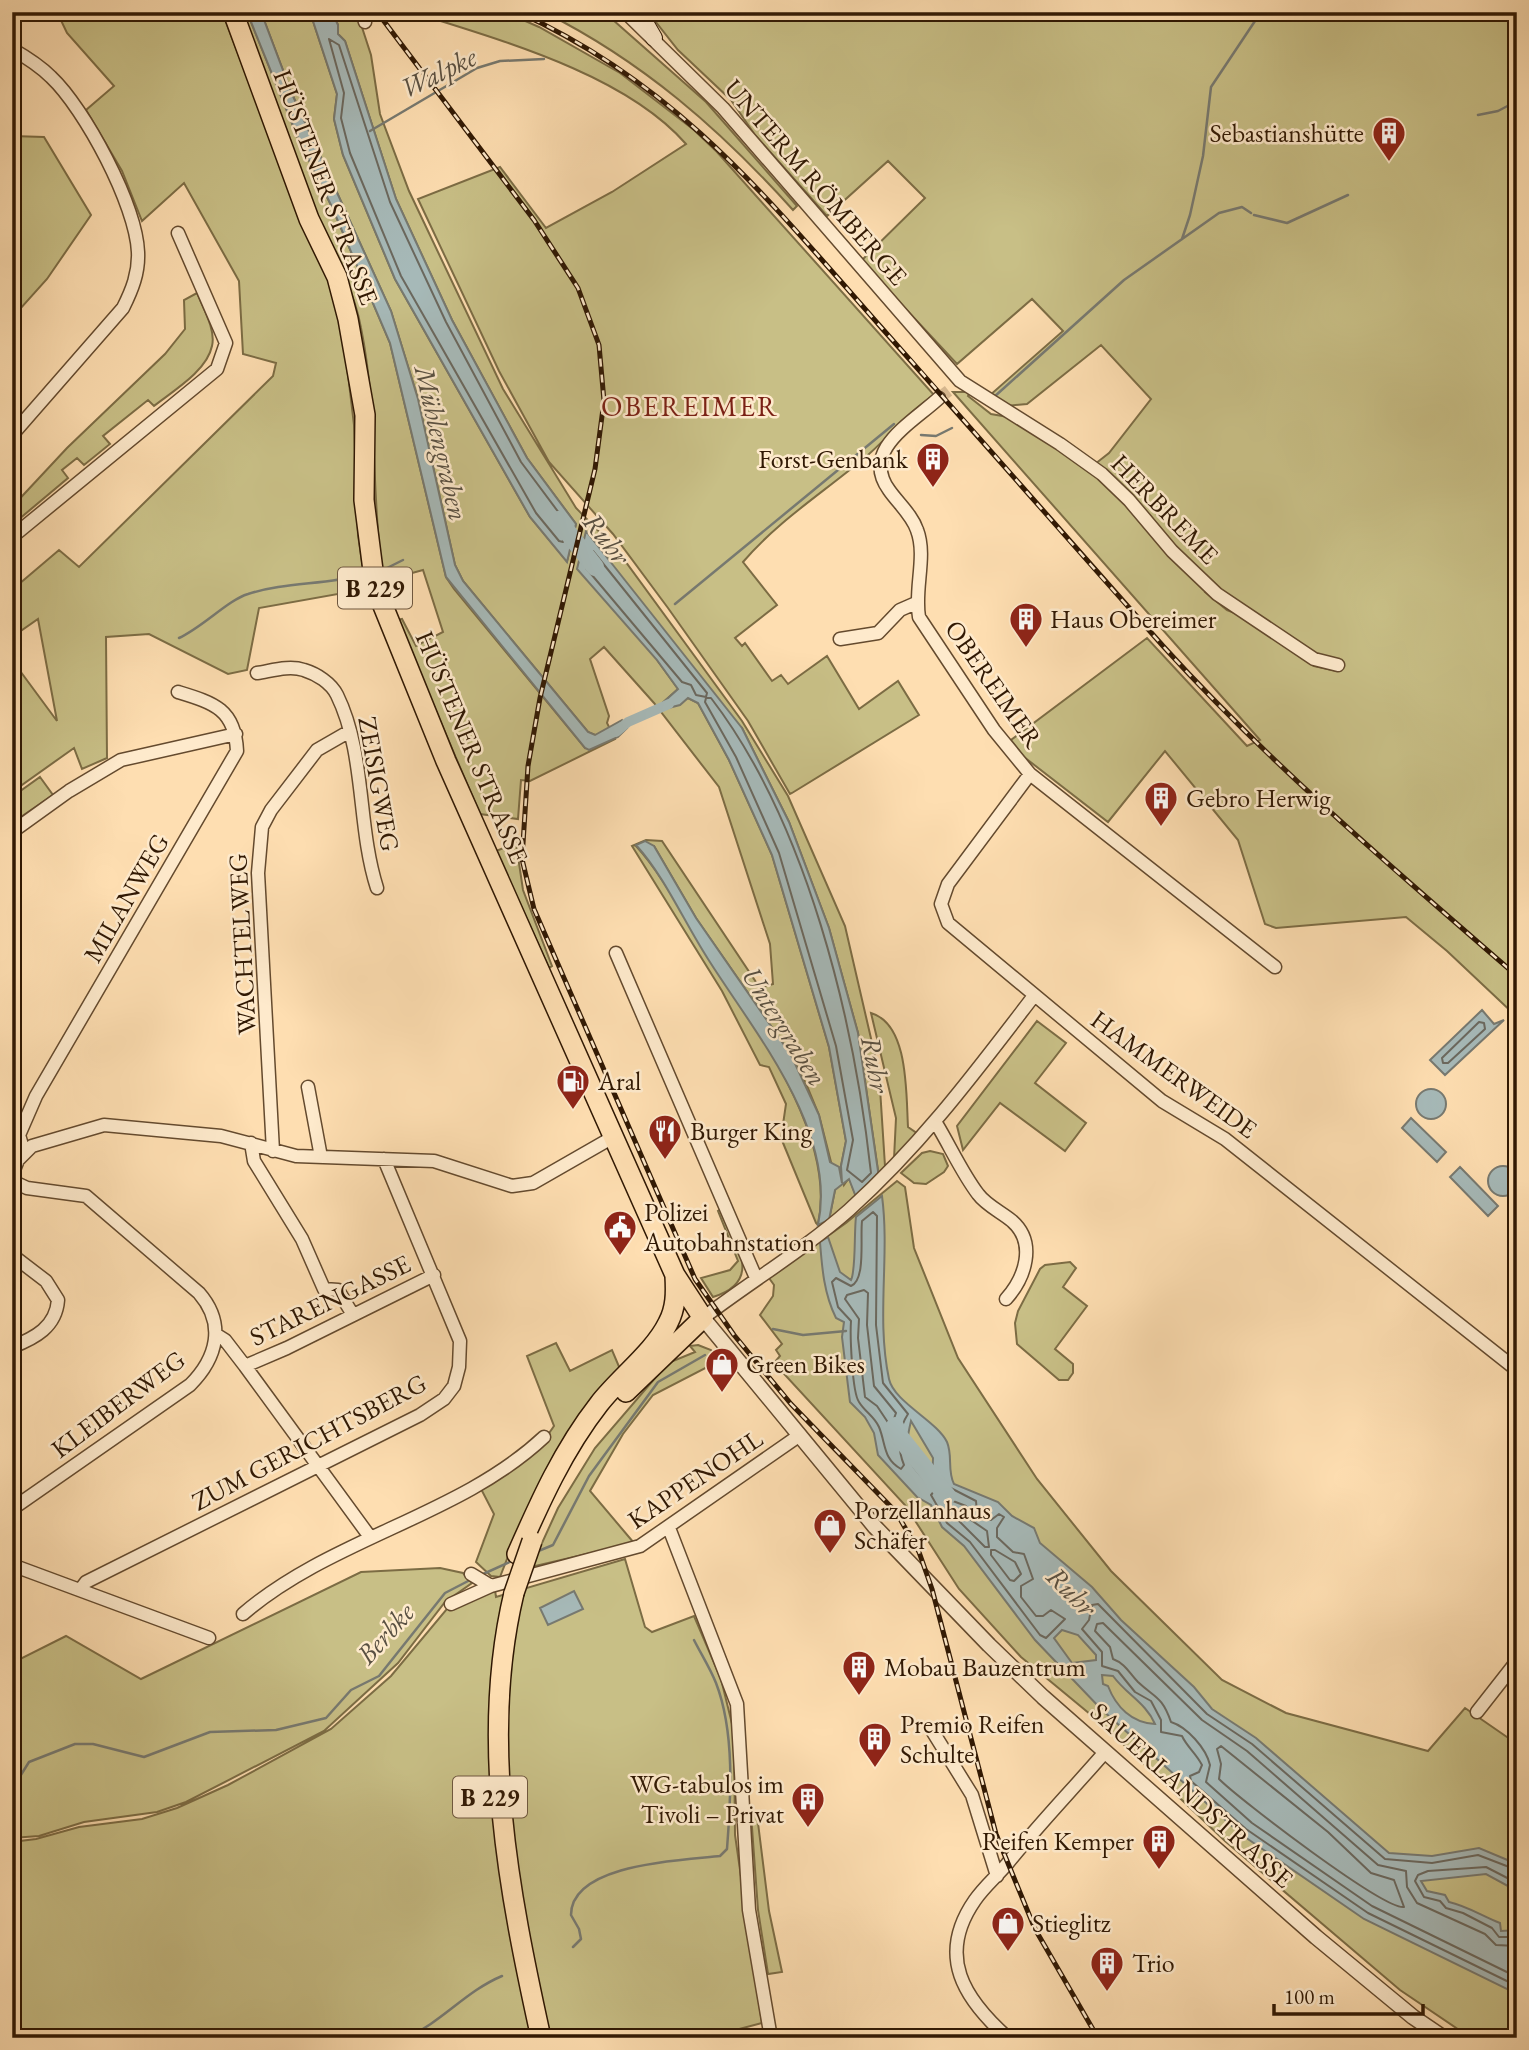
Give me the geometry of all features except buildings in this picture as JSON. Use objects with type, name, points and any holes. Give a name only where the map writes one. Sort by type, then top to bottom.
[{"type":"main road","name":"HÜSTENER STRASSE","points":[[233,12],[309,219],[337,277],[348,319],[365,415],[364,500],[375,586],[446,761],[675,1275],[703,1318]]},
{"type":"main road","points":[[639,12],[654,38]]},
{"type":"main road","name":"B 229","points":[[541,2038],[530,1992],[503,1825],[498,1745],[503,1641],[492,1587],[517,1555],[545,1489],[598,1404],[667,1325],[675,1302],[675,1275]]},
{"type":"main road","points":[[667,1325],[685,1318],[703,1318]]},
{"type":"main road","name":"B 229","points":[[492,1587],[532,1541],[555,1495],[608,1412],[651,1366],[703,1318]]},
{"type":"street","name":"UNTERM RÖMBERGE","points":[[625,12],[723,108],[956,384]]},
{"type":"street","points":[[12,48],[32,60],[67,94],[117,178],[135,228],[138,252],[135,284],[123,308],[12,435]]},
{"type":"street","points":[[12,537],[217,369],[226,343],[178,233]]},
{"type":"street","name":"HERBREME","points":[[956,384],[1060,444],[1101,474],[1129,500],[1172,551],[1217,594],[1314,659],[1338,665]]},
{"type":"street","name":"OBEREIMER","points":[[939,398],[885,448],[879,460],[883,481],[918,532],[916,603],[919,617],[993,730],[1030,774],[1275,967]]},
{"type":"street","name":"OBEREIMER","points":[[839,639],[878,633],[900,610],[916,603]]},
{"type":"street","name":"ZEISIGWEG","points":[[257,673],[301,668],[321,677],[336,693],[350,731],[368,861],[377,888]]},
{"type":"street","points":[[12,832],[69,790],[121,760],[236,734],[229,717],[209,701],[178,692]]},
{"type":"street","name":"WACHTELWEG","points":[[273,1150],[270,1048],[265,1027],[258,873],[262,827],[271,810],[317,750],[350,731]]},
{"type":"street","name":"MILANWEG","points":[[24,1152],[19,1135],[36,1096],[237,751],[236,734]]},
{"type":"street","name":"HAMMERWEIDE","points":[[1030,774],[948,884],[941,904],[948,923],[1033,997],[1162,1101],[1225,1139],[1517,1370]]},
{"type":"street","points":[[616,953],[756,1278]]},
{"type":"street","points":[[703,1318],[847,1211],[913,1148],[936,1123],[1033,997]]},
{"type":"street","points":[[308,1087],[321,1157]]},
{"type":"street","points":[[936,1123],[979,1196],[1015,1224],[1023,1238],[1026,1263],[1022,1276],[1006,1299]]},
{"type":"street","points":[[12,1175],[24,1152],[32,1146],[104,1125],[220,1136],[273,1150],[321,1157],[450,1164],[518,1187],[533,1183],[615,1136]]},
{"type":"street","points":[[251,1143],[254,1161],[302,1239],[324,1289],[338,1290],[353,1315]]},
{"type":"street","name":"ZUM GERICHTSBERG","points":[[80,1590],[86,1582],[420,1415],[444,1399],[454,1386],[459,1367],[460,1341],[384,1159]]},
{"type":"street","points":[[12,1181],[27,1188],[86,1196],[199,1293],[210,1307],[217,1335],[225,1340],[245,1366],[370,1537]]},
{"type":"street","points":[[12,1255],[46,1281],[58,1300],[53,1322],[43,1331],[12,1347]]},
{"type":"street","name":"STARENGASSE","points":[[245,1366],[434,1275]]},
{"type":"street","name":"SAUERLANDSTRASSE","points":[[703,1318],[911,1568],[1043,1697],[1354,1970],[1444,2038]]},
{"type":"street","name":"KLEIBERWEG","points":[[12,1509],[190,1385],[208,1363],[217,1335]]},
{"type":"street","name":"KAPPENOHL","points":[[452,1604],[492,1587],[640,1546],[800,1435]]},
{"type":"street","points":[[243,1614],[264,1596],[370,1537],[507,1469],[544,1437]]},
{"type":"street","points":[[669,1528],[737,1704],[749,1910],[771,2038]]},
{"type":"street","points":[[12,1565],[209,1638]]},
{"type":"street","points":[[1477,1712],[1517,1661]]},
{"type":"street","points":[[933,1732],[972,1795],[997,1876]]},
{"type":"street","points":[[1008,2038],[978,2010],[960,1976],[957,1955],[964,1922],[977,1898],[1105,1752]]},
{"type":"shaded area","points":[[57,12],[222,12],[303,222],[328,277],[341,316],[354,425],[358,535],[366,589],[259,608],[247,670],[228,674],[149,634],[106,637],[107,758],[82,769],[74,748],[12,792],[12,660],[57,721],[38,619],[12,637],[12,590],[59,550],[79,567],[273,376],[276,363],[243,354],[239,281],[184,183],[142,221],[122,171],[86,110],[114,86],[67,33]]},
{"type":"shaded area","points":[[238,12],[247,12],[298,138],[332,207],[390,343],[446,577],[454,589],[585,748],[595,735],[588,732],[463,581],[455,565],[418,399],[391,311],[292,94],[261,12],[310,12],[337,94],[334,119],[343,155],[395,279],[530,517],[567,561],[576,524],[527,458],[452,320],[396,199],[345,41],[338,34],[338,25],[332,12],[357,12],[371,55],[380,114],[409,191],[503,389],[576,508],[617,550],[742,721],[788,796],[845,926],[879,1073],[885,1166],[879,1178],[829,1221],[818,1225],[816,1223],[781,1138],[786,1104],[769,1067],[760,1065],[722,991],[632,846],[646,840],[662,841],[760,988],[773,984],[770,944],[719,787],[654,703],[604,647],[590,659],[609,716],[607,723],[615,739],[530,781],[521,780],[518,819],[480,814],[397,620],[402,619],[416,646],[443,632],[423,570],[383,581],[370,391],[357,311],[346,279],[298,178]],"holes":[[[657,660],[742,728],[789,822],[829,928],[858,1033],[879,1177],[856,1196],[849,1178],[844,1185],[841,1166],[846,1141],[829,1047],[772,855],[729,760],[698,703],[688,698],[658,707],[678,689]],[[636,846],[654,846],[696,918],[791,1055],[807,1086],[819,1115],[832,1166],[835,1190],[829,1220],[818,1224],[821,1189],[815,1152],[785,1077],[663,881]]]},
{"type":"shaded area","points":[[412,12],[505,12],[539,27],[620,73],[694,130],[717,152],[934,395],[914,410],[862,460],[785,521],[743,562],[777,605],[735,638],[742,646],[745,643],[772,681],[781,675],[788,684],[827,656],[859,709],[898,681],[919,715],[790,794],[748,721],[668,608],[613,534],[549,462],[499,371],[418,199],[500,167],[546,228],[612,192],[686,144],[660,119],[596,79],[521,48]]},
{"type":"shaded area","points":[[544,12],[604,12],[706,102],[797,206],[793,210],[708,125],[647,75],[580,31]]},
{"type":"shaded area","points":[[648,12],[1517,12],[1517,1017],[1447,951],[1406,917],[1276,928],[1265,924],[1238,840],[1165,751],[1108,822],[1024,757],[1011,740],[1147,638],[1247,746],[1260,740],[953,392],[970,392],[968,396],[991,414],[1008,417],[1043,437],[1106,484],[1205,592],[1227,610],[1240,615],[1314,666],[1337,671],[1251,613],[1206,578],[1095,464],[1109,453],[1151,399],[1101,345],[1027,404],[1006,406],[989,396],[1063,331],[1032,299],[957,364],[861,261],[925,198],[888,161],[827,216],[755,135],[731,100],[678,50]]},
{"type":"shaded area","points":[[12,136],[44,137],[91,215],[47,279],[12,318]]},
{"type":"shaded area","points":[[197,293],[213,340],[204,364],[154,406],[148,400],[103,436],[110,444],[84,465],[77,458],[62,470],[68,478],[12,525],[12,507],[67,448],[165,354],[185,329],[184,300]]},
{"type":"shaded area","points":[[40,777],[53,795],[12,823],[12,797]]},
{"type":"shaded area","points":[[516,843],[523,890],[552,966],[549,968],[496,851]]},
{"type":"shaded area","points":[[871,1013],[883,1020],[893,1031],[899,1045],[905,1079],[908,1127],[918,1134],[894,1159],[896,1118]]},
{"type":"shaded area","points":[[1037,1021],[1066,1043],[1035,1083],[1086,1123],[1065,1151],[1000,1103],[963,1150],[957,1126]]},
{"type":"shaded area","points":[[930,1151],[943,1154],[948,1166],[944,1172],[926,1184],[914,1183],[901,1173],[922,1153]]},
{"type":"shaded area","points":[[897,1181],[905,1187],[914,1248],[958,1358],[1037,1479],[1111,1571],[1222,1680],[1286,1713],[1428,1751],[1465,1708],[1517,1744],[1517,2038],[1471,2038],[1400,1990],[1225,1841],[1102,1724],[1021,1657],[959,1589],[905,1505],[774,1363],[780,1356],[776,1350],[782,1344],[760,1315],[773,1296],[774,1285],[769,1278],[846,1223]]},
{"type":"shaded area","points":[[721,1209],[738,1248],[742,1271],[738,1281],[729,1290],[713,1297],[701,1278],[730,1270],[738,1261],[718,1211]]},
{"type":"shaded area","points":[[1070,1262],[1076,1268],[1063,1287],[1087,1306],[1055,1349],[1073,1364],[1073,1373],[1068,1380],[1059,1380],[1017,1344],[1015,1323],[1018,1311],[1040,1269],[1045,1265]]},
{"type":"shaded area","points":[[556,1343],[570,1371],[612,1350],[620,1369],[514,1541],[500,1577],[491,1576],[476,1562],[494,1514],[480,1487],[522,1462],[554,1426],[527,1356]]},
{"type":"shaded area","points":[[698,1345],[711,1350],[721,1360],[653,1395],[623,1434],[590,1491],[634,1543],[531,1567],[558,1508],[595,1448],[668,1363],[695,1352],[690,1346]]},
{"type":"shaded area","points":[[625,1559],[645,1627],[652,1632],[694,1616],[721,1679],[734,1732],[735,1835],[762,2023],[705,2038],[12,2038],[12,1842],[36,1839],[79,1827],[142,1819],[177,1808],[228,1785],[331,1729],[391,1676],[451,1604],[495,1590],[496,1597]]},
{"type":"shaded area","points":[[440,1568],[463,1573],[472,1583],[445,1602],[398,1663],[324,1731],[186,1802],[157,1812],[84,1822],[39,1836],[12,1838],[12,1663],[66,1636],[141,1679],[361,1572]]},
{"type":"shaded area","points":[[751,1814],[757,1815],[769,1911],[782,1972],[768,1974],[758,1910]]},
{"type":"water","points":[[247,12],[261,12],[292,94],[391,311],[418,399],[455,565],[463,581],[588,732],[595,735],[622,720],[627,728],[618,737],[589,750],[585,748],[446,577],[390,343],[332,207],[298,138]]},
{"type":"water","points":[[310,12],[332,12],[338,25],[338,34],[345,41],[396,199],[452,320],[527,458],[576,524],[567,562],[530,517],[395,279],[343,155],[334,119],[337,94]]},
{"type":"water","points":[[586,531],[742,728],[789,822],[829,928],[858,1033],[879,1178],[856,1197],[849,1179],[835,1190],[829,1220],[818,1225],[821,1190],[816,1154],[788,1084],[699,945],[665,885],[636,845],[645,841],[654,846],[696,918],[791,1055],[819,1115],[830,1162],[839,1167],[842,1183],[841,1166],[846,1141],[829,1047],[772,855],[729,760],[698,703],[688,698],[680,705],[660,710],[658,707],[678,689],[657,660],[577,569]]},
{"type":"water","points":[[1482,1010],[1494,1024],[1504,1020],[1445,1075],[1430,1060]]},
{"type":"water","points":[[1431,1089],[1442,1093],[1446,1104],[1442,1115],[1431,1119],[1420,1115],[1416,1104],[1420,1093]]},
{"type":"water","points":[[1411,1118],[1446,1152],[1437,1162],[1402,1128]]},
{"type":"water","points":[[1503,1166],[1509,1167],[1517,1175],[1517,1187],[1509,1195],[1503,1196],[1497,1195],[1489,1187],[1488,1181],[1489,1175],[1497,1167]]},
{"type":"water","points":[[1460,1167],[1498,1206],[1488,1216],[1450,1177]]},
{"type":"water","points":[[882,1196],[885,1241],[883,1310],[889,1379],[899,1396],[942,1434],[947,1442],[954,1484],[998,1502],[1012,1516],[1034,1528],[1040,1543],[1092,1587],[1121,1620],[1194,1687],[1212,1709],[1256,1738],[1389,1853],[1432,1856],[1479,1848],[1517,1864],[1517,1891],[1486,1874],[1421,1881],[1427,1891],[1445,1895],[1449,1902],[1500,1923],[1501,1931],[1517,1930],[1517,1994],[1364,1919],[1242,1835],[1101,1709],[1035,1640],[964,1546],[942,1527],[931,1505],[917,1497],[878,1455],[874,1433],[865,1417],[850,1402],[842,1337],[844,1322],[836,1318],[826,1290],[820,1242],[828,1237],[840,1272],[851,1280],[856,1217]],"holes":[[[911,1421],[933,1458],[932,1487],[917,1471],[909,1457],[907,1442]],[[1062,1630],[1078,1635],[1096,1655],[1096,1660],[1072,1663],[1054,1638]],[[1102,1675],[1113,1676],[1147,1710],[1155,1724],[1132,1717],[1115,1701],[1108,1686],[1103,1684]]]},
{"type":"water","points":[[574,1591],[583,1609],[548,1625],[540,1608]]},
{"type":"waterway","points":[[1182,239],[1203,156],[1211,87],[1261,12]]},
{"type":"waterway","name":"Walpke","points":[[370,131],[477,68],[500,61],[544,59]]},
{"type":"waterway","points":[[1478,115],[1498,111],[1517,101]]},
{"type":"waterway","points":[[1254,215],[1287,223],[1348,195]]},
{"type":"waterway","points":[[994,397],[1124,280],[1219,213],[1242,207],[1251,213]]},
{"type":"waterway","points":[[675,604],[894,424]]},
{"type":"waterway","points":[[921,435],[936,436],[952,428]]},
{"type":"waterway","name":"Ruhr","points":[[558,520],[595,567]]},
{"type":"waterway","points":[[383,570],[403,560]]},
{"type":"waterway","points":[[179,638],[248,594],[276,587],[362,575]]},
{"type":"waterway","name":"Mühlengraben","points":[[616,732],[628,722],[669,704]]},
{"type":"waterway","name":"Berbke","points":[[773,1329],[803,1335],[846,1331]]},
{"type":"waterway","name":"Berbke","points":[[536,1552],[553,1545],[589,1476],[658,1382],[705,1355]]},
{"type":"waterway","name":"Ruhr","points":[[895,1426],[898,1435],[947,1496]]},
{"type":"waterway","name":"Berbke","points":[[481,1575],[514,1560]]},
{"type":"waterway","name":"Berbke","points":[[12,1780],[19,1778],[29,1762],[75,1744],[93,1744],[144,1757],[210,1732],[276,1730],[326,1718],[351,1690],[379,1676],[445,1593],[472,1579]]},
{"type":"waterway","points":[[573,1947],[581,1939],[571,1915],[576,1898],[589,1884],[632,1868],[720,1856],[727,1849],[730,1765],[726,1722],[716,1683],[694,1640]]},
{"type":"waterway","points":[[406,2038],[502,1976]]},
{"type":"tunnel","points":[[939,398],[952,388]]},
{"type":"railway","points":[[377,12],[534,220],[578,288],[599,345],[604,401],[595,469],[540,698],[528,766],[522,859],[534,909],[695,1279],[734,1335],[791,1404],[896,1512],[919,1552],[932,1589],[996,1834],[1035,1929],[1098,2038]]},
{"type":"railway","points":[[518,12],[575,41],[626,74],[717,148],[798,233],[1127,606],[1205,690],[1335,816],[1517,976]]},
{"type":"place","name":"Sebastianshütte","points":[[1389,163]]},
{"type":"place","name":"Forst-Genbank","points":[[933,489]]},
{"type":"place","name":"Haus Obereimer","points":[[1026,649]]},
{"type":"place","name":"Gebro Herwig","points":[[1161,828]]},
{"type":"place","name":"Aral","points":[[573,1111]]},
{"type":"place","name":"Burger King","points":[[665,1161]]},
{"type":"place","name":"Polizei Autobahnstation","points":[[620,1257]]},
{"type":"place","name":"Green Bikes","points":[[722,1394]]},
{"type":"place","name":"Porzellanhaus Schäfer","points":[[830,1555]]},
{"type":"place","name":"Mobau Bauzentrum","points":[[859,1697]]},
{"type":"place","name":"Premio Reifen Schulte","points":[[875,1769]]},
{"type":"place","name":"WG-tabulos im Tivoli – Privat","points":[[808,1829]]},
{"type":"place","name":"Reifen Kemper","points":[[1159,1871]]},
{"type":"place","name":"Stieglitz","points":[[1008,1953]]},
{"type":"place","name":"Trio","points":[[1107,1993]]},
{"type":"district","name":"OBEREIMER","points":[[690,406]]},
{"type":"water label","name":"Untergraben","points":[[785,1026]]}]
